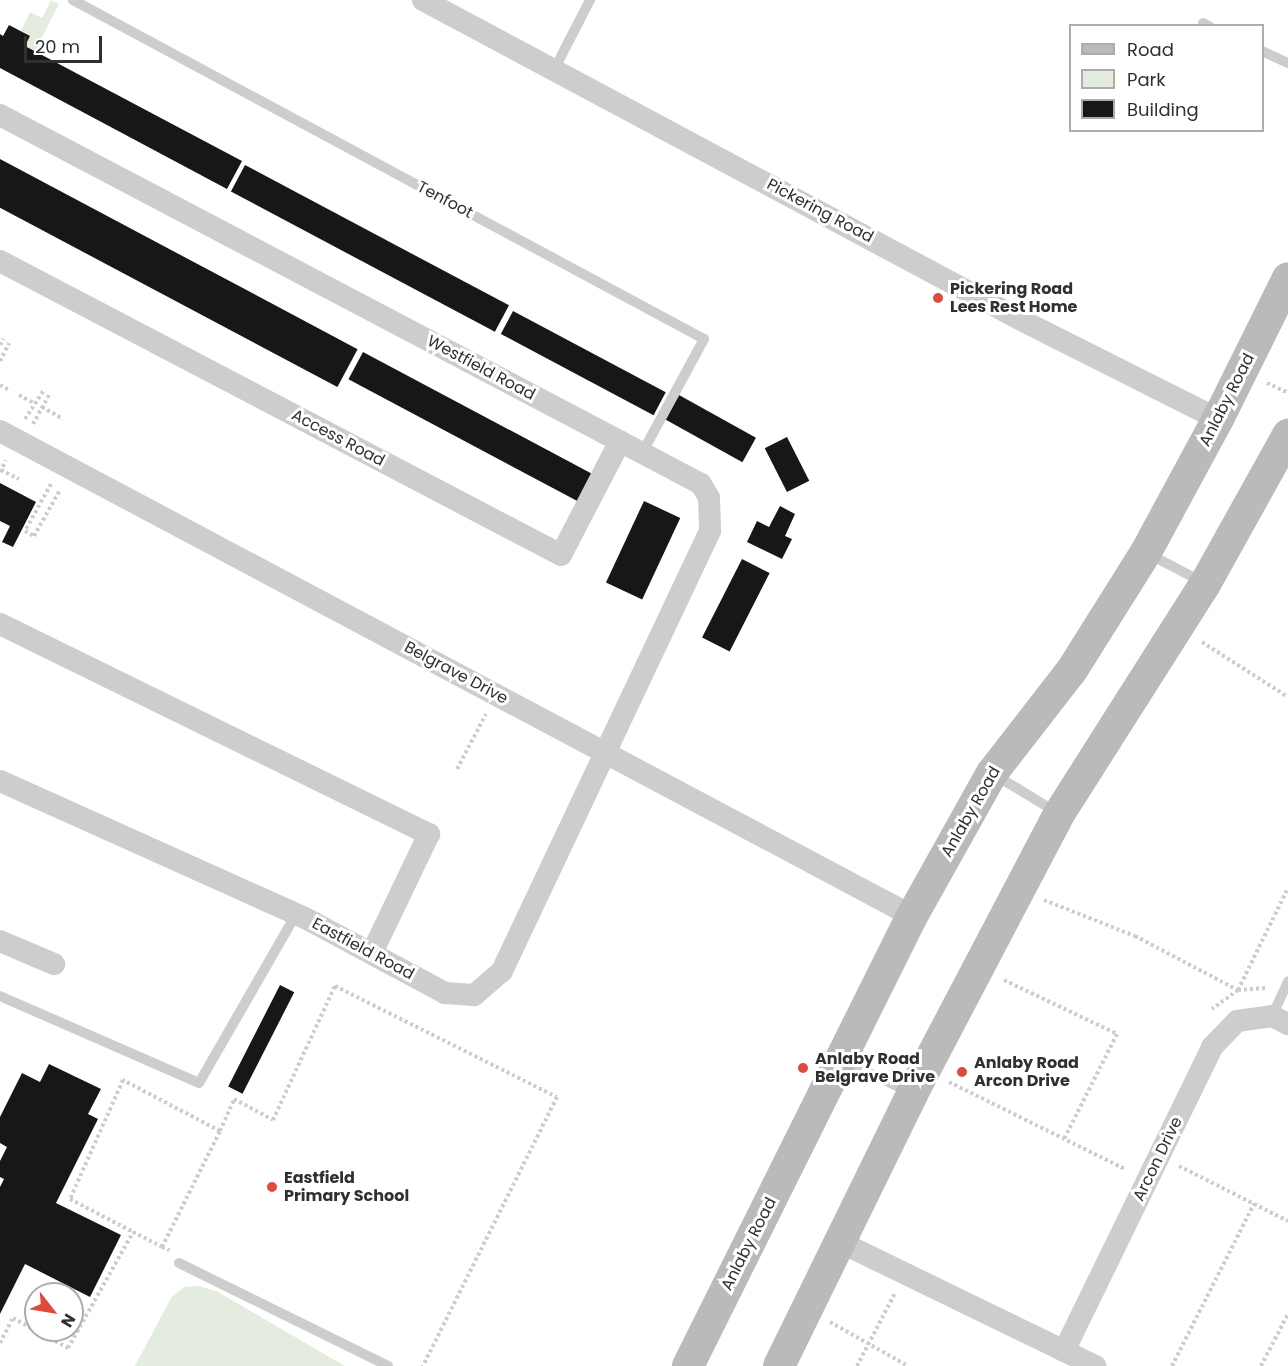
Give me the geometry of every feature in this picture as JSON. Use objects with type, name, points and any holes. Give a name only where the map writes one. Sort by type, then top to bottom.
[{"type":"main road","name":"Anlaby Road","points":[[688,1366],[912,916],[992,773],[1072,670],[1146,552],[1285,292]]},
{"type":"main road","points":[[779,1366],[840,1242],[929,1082],[1059,814],[1205,584],[1288,435]]},
{"type":"street","name":"Pickering Road","points":[[423,0],[1025,322],[1218,419]]},
{"type":"street","name":"Westfield Road","points":[[0,115],[700,484],[709,498],[710,531],[607,754]]},
{"type":"street","name":"Access Road","points":[[0,261],[561,555],[620,441]]},
{"type":"street","name":"Belgrave Drive","points":[[0,431],[912,916]]},
{"type":"street","points":[[0,624],[429,834],[372,953]]},
{"type":"street","name":"Eastfield Road","points":[[0,781],[296,914],[445,993],[474,994],[502,971],[607,754]]},
{"type":"street","points":[[0,940],[54,964]]},
{"type":"street","name":"Arcon Drive","points":[[1064,1351],[1212,1047],[1237,1022],[1280,1020]]},
{"type":"street","points":[[840,1242],[1095,1366]]},
{"type":"lane","name":"Tenfoot","points":[[73,0],[704,339],[642,453]]},
{"type":"lane","points":[[554,70],[590,0]]},
{"type":"lane","points":[[1264,51],[1288,63]]},
{"type":"lane","points":[[1146,552],[1205,584]]},
{"type":"lane","points":[[992,773],[1059,814]]},
{"type":"lane","points":[[0,996],[199,1083],[296,914]]},
{"type":"lane","points":[[1280,1020],[1286,987]]},
{"type":"lane","points":[[842,1060],[929,1082]]},
{"type":"lane","points":[[179,1263],[388,1366]]},
{"type":"path","points":[[0,345],[3,339]]},
{"type":"path","points":[[0,361],[9,343]]},
{"type":"path","points":[[0,385],[9,390]]},
{"type":"path","points":[[25,420],[44,390]]},
{"type":"path","points":[[33,424],[49,394]]},
{"type":"path","points":[[20,395],[35,404]]},
{"type":"path","points":[[42,407],[63,419]]},
{"type":"path","points":[[1,470],[19,479]]},
{"type":"path","points":[[56,476],[25,531],[34,536],[65,480]]},
{"type":"path","points":[[1201,641],[1288,697]]},
{"type":"path","points":[[457,769],[489,708]]},
{"type":"path","points":[[1210,1012],[1238,990],[1288,888]]},
{"type":"path","points":[[1043,899],[1135,936],[1238,990],[1286,987]]},
{"type":"path","points":[[997,990],[1002,980],[1117,1034],[1064,1139]]},
{"type":"path","points":[[220,1131],[123,1080],[70,1199],[162,1247],[220,1131],[234,1099],[273,1120],[334,986],[557,1097],[423,1366]]},
{"type":"path","points":[[929,1082],[956,1073]]},
{"type":"path","points":[[929,1082],[1064,1139],[1148,1180]]},
{"type":"path","points":[[1159,1156],[1288,1221]]},
{"type":"path","points":[[1172,1366],[1254,1204]]},
{"type":"path","points":[[0,1343],[13,1318],[68,1348],[133,1232]]},
{"type":"path","points":[[857,1366],[905,1274]]},
{"type":"path","points":[[1261,1366],[1288,1314]]},
{"type":"path","points":[[830,1322],[908,1366]]},
{"type":"green space","points":[[51,0],[59,4],[35,51],[25,46],[30,36],[21,31],[30,12],[42,18]]},
{"type":"green space","points":[[199,1286],[218,1292],[345,1366],[135,1366],[171,1298],[184,1287]]},
{"type":"building","points":[[9,25],[30,36],[25,46],[242,161],[227,189],[0,68],[0,34],[3,36]]},
{"type":"building","points":[[0,159],[358,349],[337,387],[0,208]]},
{"type":"building","points":[[245,165],[509,305],[495,332],[231,191]]},
{"type":"building","points":[[513,311],[666,392],[654,415],[501,334]]},
{"type":"building","points":[[363,352],[596,476],[582,503],[348,379]]},
{"type":"building","points":[[679,395],[756,438],[742,462],[665,419]]},
{"type":"building","points":[[787,437],[809,481],[787,492],[765,448]]},
{"type":"building","points":[[0,483],[36,502],[13,547],[2,542],[10,526],[0,521]]},
{"type":"building","points":[[644,501],[680,518],[642,599],[606,583]]},
{"type":"building","points":[[780,506],[795,514],[785,536],[792,539],[782,559],[747,542],[757,521],[769,527]]},
{"type":"building","points":[[742,559],[770,573],[730,651],[702,637]]},
{"type":"building","points":[[280,985],[294,992],[243,1094],[228,1087]]},
{"type":"building","points":[[49,1064],[101,1089],[88,1114],[98,1119],[56,1203],[121,1235],[90,1297],[84,1294],[84,1282],[60,1282],[25,1264],[0,1314],[0,1187],[4,1179],[0,1177],[0,1161],[7,1147],[0,1143],[0,1117],[22,1073],[40,1082]]},
{"type":"place","name":"Pickering Road Lees Rest Home","points":[[938,298]]},
{"type":"place","name":"Anlaby Road Belgrave Drive","points":[[803,1068]]},
{"type":"place","name":"Anlaby Road Arcon Drive","points":[[962,1072]]},
{"type":"place","name":"Eastfield Primary School","points":[[272,1187]]}]
